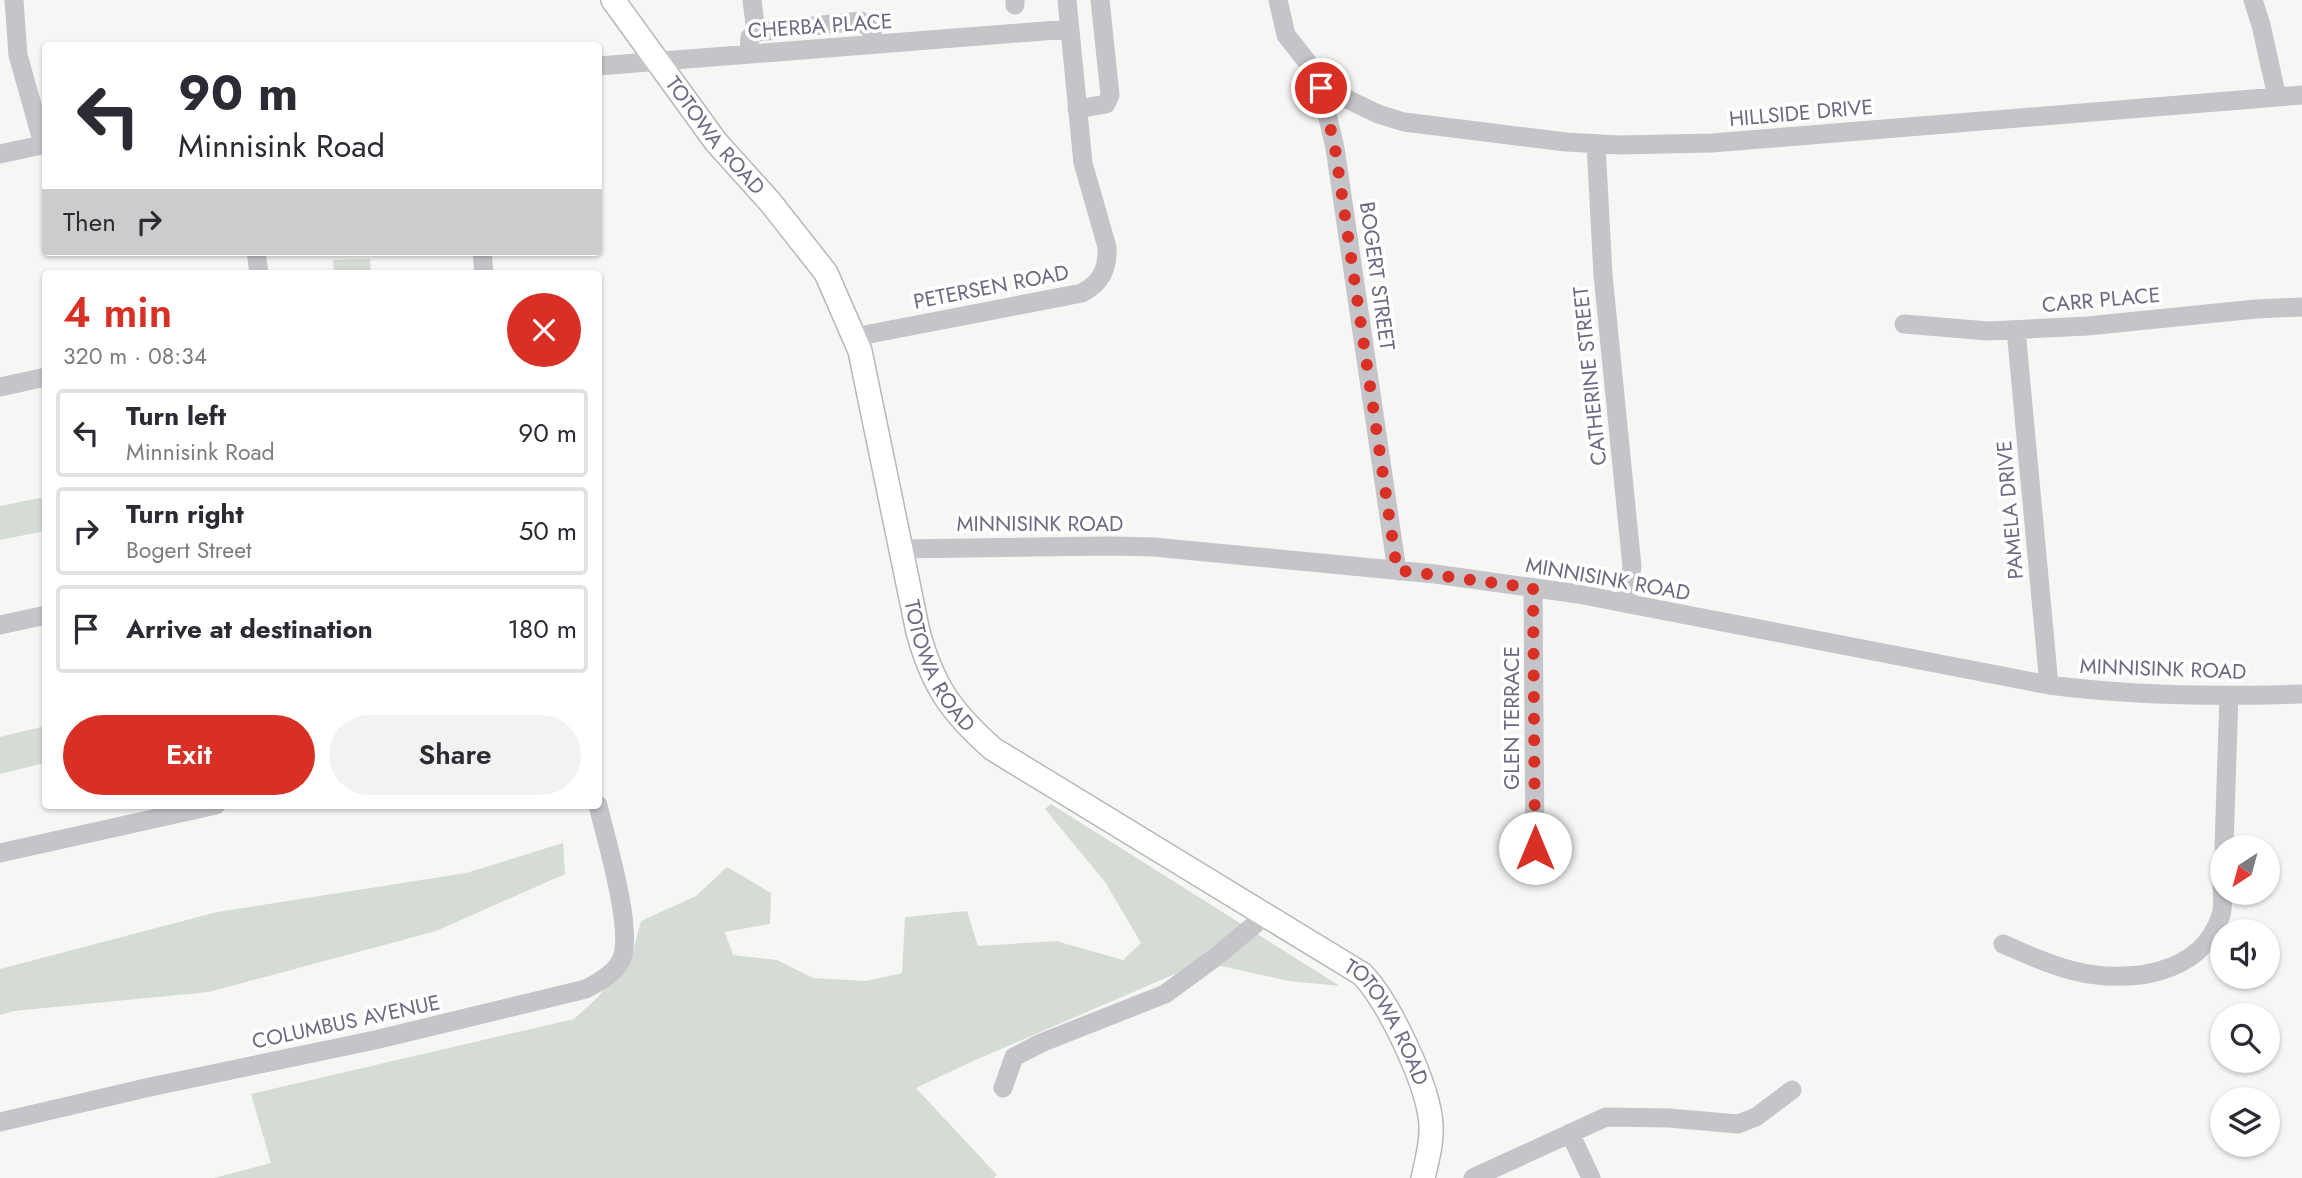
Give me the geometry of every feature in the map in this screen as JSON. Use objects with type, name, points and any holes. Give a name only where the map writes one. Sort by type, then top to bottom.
[{"type":"main road","name":"TOTOWA ROAD","points":[[613,0],[716,142],[771,203],[826,273],[860,351],[927,664],[941,690],[966,725],[993,749],[1341,960],[1374,986],[1418,1071],[1427,1099],[1432,1125],[1430,1150],[1423,1178]]},
{"type":"street","points":[[14,0],[18,55],[42,137]]},
{"type":"street","points":[[752,0],[756,32]]},
{"type":"street","name":"PETERSEN ROAD","points":[[854,337],[1082,293],[1095,286],[1102,276],[1108,261],[1107,247],[1086,181],[1067,0]]},
{"type":"street","points":[[1077,109],[1106,104],[1110,96],[1100,0]]},
{"type":"street","name":"BOGERT STREET","points":[[1278,0],[1286,35],[1312,68],[1321,88],[1335,148],[1397,570]]},
{"type":"street","points":[[2253,0],[2277,97]]},
{"type":"street","points":[[749,54],[750,37],[756,32],[861,21],[870,29],[876,44]]},
{"type":"street","name":"CHERBA PLACE","points":[[602,66],[1069,29]]},
{"type":"street","name":"HILLSIDE DRIVE","points":[[1316,77],[1349,100],[1378,114],[1405,122],[1596,144],[1712,143],[2302,95]]},
{"type":"street","points":[[0,154],[42,144]]},
{"type":"street","name":"CATHERINE STREET","points":[[1596,144],[1602,275],[1632,567],[1626,603]]},
{"type":"street","name":"CARR PLACE","points":[[1904,324],[1988,331],[2016,330],[2302,307]]},
{"type":"street","name":"PAMELA DRIVE","points":[[2016,330],[2049,685]]},
{"type":"street","points":[[0,387],[42,378]]},
{"type":"street","name":"MINNISINK ROAD","points":[[901,549],[1143,547],[1397,570],[1626,603],[2049,685],[2106,693],[2302,694]]},
{"type":"street","name":"GLEN TERRACE","points":[[1533,588],[1535,848]]},
{"type":"street","points":[[0,625],[42,616]]},
{"type":"street","points":[[2224,835],[2229,695]]},
{"type":"street","points":[[0,853],[198,809]]},
{"type":"street","name":"COLUMBUS AVENUE","points":[[0,1122],[150,1087],[375,1040],[586,989],[613,971],[621,960],[625,930],[599,809]]},
{"type":"street","points":[[2003,944],[2040,960],[2094,975],[2164,971],[2192,956],[2214,929],[2221,905]]},
{"type":"street","points":[[1003,1088],[1014,1057],[1041,1043],[1165,994],[1217,956],[1266,915]]},
{"type":"street","points":[[1473,1178],[1606,1117],[1627,1116],[1738,1124],[1756,1117],[1792,1090]]},
{"type":"street","points":[[1570,1133],[1591,1178]]},
{"type":"shaded area","points":[[370,259],[371,270],[334,270],[333,260]]},
{"type":"shaded area","points":[[42,498],[42,532],[0,540],[0,506]]},
{"type":"shaded area","points":[[42,727],[42,764],[0,774],[0,737]]},
{"type":"shaded area","points":[[1051,804],[1340,986],[1289,981],[1203,962],[916,1088],[997,1175],[994,1178],[214,1178],[271,1163],[251,1094],[574,1019],[598,997],[632,955],[641,921],[696,896],[727,867],[771,893],[770,924],[725,932],[733,955],[777,960],[813,978],[866,981],[902,973],[905,917],[967,911],[978,946],[1056,941],[1123,960],[1141,943],[1105,882],[1045,809]]},
{"type":"shaded area","points":[[563,843],[565,874],[436,931],[209,992],[14,1011],[0,1015],[0,969],[217,912],[466,873]]},
{"type":"route","points":[[1321,88],[1335,148],[1397,570],[1533,588],[1535,848]]}]
